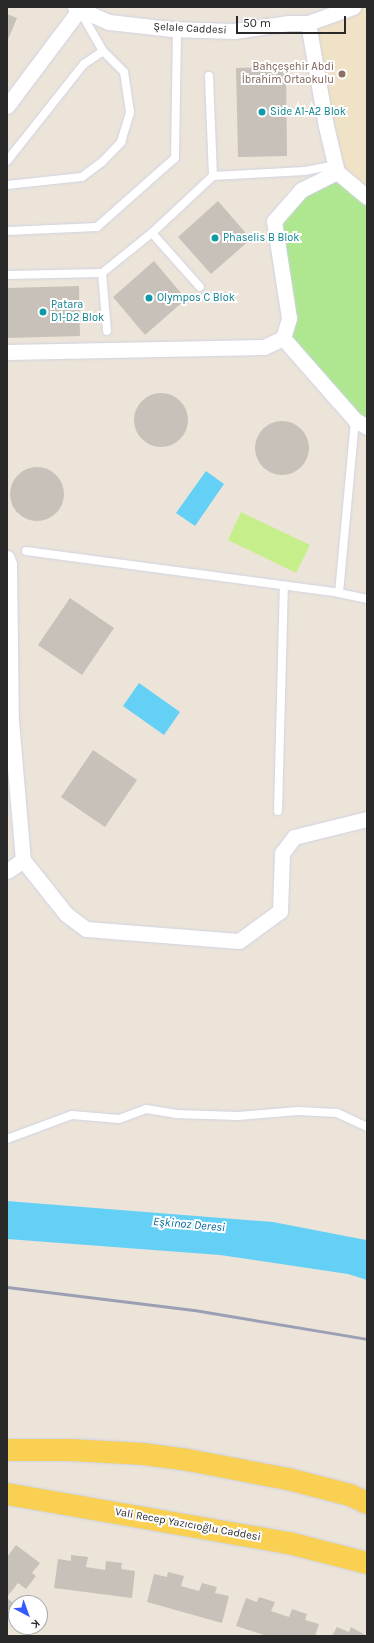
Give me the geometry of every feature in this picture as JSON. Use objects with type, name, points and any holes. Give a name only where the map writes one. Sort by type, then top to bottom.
[{"type":"main road","points":[[7,1450],[70,1450],[143,1454],[188,1460],[288,1479],[350,1494],[367,1503]]},
{"type":"main road","name":"Vali Recep Yazıcıoğlu Caddesi","points":[[7,1494],[289,1543],[367,1563]]},
{"type":"street","name":"Şelale Caddesi","points":[[77,8],[109,22],[177,29],[234,31],[288,23],[308,23],[353,7]]},
{"type":"street","points":[[7,106],[77,8]]},
{"type":"street","points":[[308,23],[326,126],[336,169],[367,197]]},
{"type":"street","points":[[7,352],[264,347],[283,338],[289,318],[274,221],[301,190],[336,169]]},
{"type":"street","points":[[283,338],[361,423]]},
{"type":"street","points":[[7,558],[9,564],[11,721],[23,860],[66,914],[86,929],[239,941],[280,911],[282,853],[294,837],[367,819]]},
{"type":"street","points":[[7,870],[23,860]]},
{"type":"lane","points":[[7,185],[82,177],[102,162],[121,142],[130,112],[124,72],[103,51],[77,8]]},
{"type":"lane","points":[[7,231],[97,227],[175,158],[177,29]]},
{"type":"lane","points":[[7,161],[84,64],[103,51]]},
{"type":"lane","points":[[209,76],[213,176]]},
{"type":"lane","points":[[7,275],[102,274],[152,233],[213,176],[336,169]]},
{"type":"lane","points":[[152,233],[200,287]]},
{"type":"lane","points":[[102,274],[106,330]]},
{"type":"lane","points":[[339,593],[361,423]]},
{"type":"lane","points":[[26,551],[339,593],[367,599]]},
{"type":"lane","points":[[278,811],[284,586]]},
{"type":"lane","points":[[7,1139],[72,1115],[119,1119],[146,1108],[176,1114],[238,1116],[298,1111],[337,1113],[367,1127]]},
{"type":"shaded area","name":"Bahçeşehir Abdi İbrahim Ortaokulu","points":[[353,7],[367,7],[367,197],[337,172],[308,23]]},
{"type":"green space","points":[[337,172],[367,197],[367,427],[283,338],[289,318],[274,221],[301,190]]},
{"type":"green space","points":[[241,512],[310,545],[296,573],[228,540]]},
{"type":"water","points":[[206,471],[224,484],[195,526],[176,513]]},
{"type":"water","points":[[139,683],[180,712],[164,735],[123,706]]},
{"type":"water","name":"Eşkinoz Deresi","points":[[7,1201],[273,1222],[366,1240],[367,1280],[348,1274],[220,1255],[7,1239]]},
{"type":"building","points":[[7,14],[17,18],[7,42]]},
{"type":"building","name":"Side A1-A2 Blok","points":[[286,67],[287,156],[238,157],[236,68]]},
{"type":"building","name":"Phaselis B Blok","points":[[218,201],[251,239],[211,274],[178,237]]},
{"type":"building","name":"Olympos C Blok","points":[[154,261],[186,299],[145,335],[113,297]]},
{"type":"building","name":"Patara D1-D2 Blok","points":[[79,286],[80,336],[7,338],[7,288]]},
{"type":"building","points":[[156,393],[166,393],[176,397],[184,405],[188,415],[188,425],[184,435],[176,443],[166,447],[156,447],[146,443],[138,435],[134,425],[134,415],[138,405],[146,397]]},
{"type":"building","points":[[277,421],[287,421],[297,425],[305,433],[309,443],[309,453],[305,463],[297,471],[287,475],[277,475],[267,471],[259,463],[255,453],[255,443],[259,433],[267,425]]},
{"type":"building","points":[[32,467],[42,467],[52,471],[60,479],[64,489],[64,499],[60,509],[52,517],[42,521],[32,521],[22,517],[14,509],[10,499],[10,489],[14,479],[22,471]]},
{"type":"building","points":[[70,598],[114,628],[82,675],[38,645]]},
{"type":"building","points":[[93,750],[137,780],[105,827],[61,797]]},
{"type":"building","points":[[16,1545],[40,1563],[32,1573],[36,1576],[26,1589],[18,1583],[7,1597],[7,1557]]},
{"type":"building","points":[[71,1555],[88,1557],[86,1567],[105,1570],[106,1561],[122,1563],[121,1569],[135,1571],[132,1598],[54,1588],[58,1559],[71,1561]]},
{"type":"building","points":[[168,1572],[184,1576],[181,1586],[199,1591],[202,1583],[217,1587],[215,1593],[229,1596],[222,1623],[147,1602],[154,1574],[167,1577]]},
{"type":"building","points":[[259,1597],[275,1602],[271,1611],[289,1617],[292,1609],[307,1614],[305,1620],[319,1624],[315,1636],[267,1636],[236,1626],[246,1598],[257,1602]]},
{"type":"building","points":[[7,1598],[8,1610],[7,1612]]},
{"type":"building","points":[[337,1627],[349,1632],[351,1627],[367,1636],[332,1636]]},
{"type":"railway","points":[[7,1287],[194,1310],[367,1339]]},
{"type":"place","name":"Bahçeşehir Abdi İbrahim Ortaokulu","points":[[342,74]]},
{"type":"place","name":"Side A1-A2 Blok","points":[[262,112]]},
{"type":"place","name":"Phaselis B Blok","points":[[215,238]]},
{"type":"place","name":"Olympos C Blok","points":[[149,298]]},
{"type":"place","name":"Patara D1-D2 Blok","points":[[43,312]]}]
